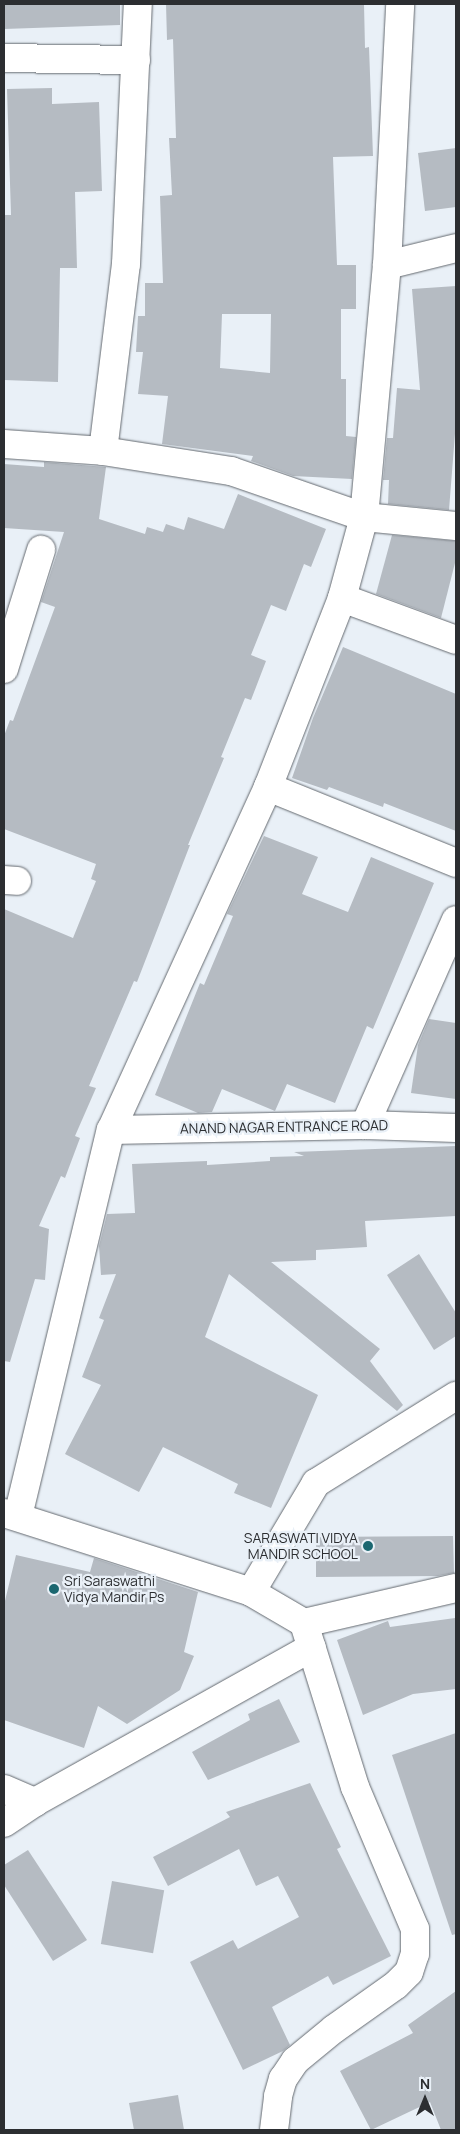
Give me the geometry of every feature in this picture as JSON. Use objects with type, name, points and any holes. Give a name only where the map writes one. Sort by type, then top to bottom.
[{"type":"street","points":[[102,451],[126,264],[138,4]]},
{"type":"street","points":[[274,2130],[278,2096],[284,2079],[295,2061],[334,2029],[396,1985],[408,1972],[414,1954],[414,1929],[355,1787],[308,1635],[250,1592],[11,1514],[111,1130],[268,787],[342,598],[364,517],[387,265],[400,4]]},
{"type":"street","points":[[4,58],[136,60]]},
{"type":"street","points":[[387,265],[456,248]]},
{"type":"street","points":[[4,444],[102,451],[231,471],[364,517],[456,526]]},
{"type":"street","points":[[4,669],[41,550]]},
{"type":"street","points":[[342,598],[456,640]]},
{"type":"street","points":[[268,787],[456,863]]},
{"type":"street","points":[[365,1125],[456,920]]},
{"type":"street","name":"ANAND NAGAR ENTRANCE ROAD","points":[[111,1130],[365,1125],[456,1128]]},
{"type":"street","points":[[250,1592],[316,1483],[456,1396]]},
{"type":"street","points":[[4,1823],[35,1802],[308,1635],[456,1588]]},
{"type":"street","points":[[4,1789],[35,1802]]},
{"type":"building","points":[[4,4],[120,4],[120,25],[4,29]]},
{"type":"building","points":[[166,4],[364,4],[365,48],[369,47],[373,156],[333,157],[337,265],[356,265],[356,309],[341,309],[341,379],[346,379],[346,436],[356,437],[352,479],[293,476],[251,461],[253,456],[162,444],[168,396],[138,394],[143,352],[136,352],[138,316],[145,316],[145,283],[163,283],[160,196],[172,195],[169,138],[176,138],[173,39],[167,40]],"holes":[[[222,314],[271,314],[270,373],[220,368]]]},
{"type":"building","points":[[52,88],[52,104],[99,102],[102,191],[75,192],[77,268],[60,268],[58,382],[4,380],[4,215],[11,215],[7,89]]},
{"type":"building","points":[[456,148],[456,207],[425,211],[418,153]]},
{"type":"building","points":[[456,286],[456,421],[449,510],[388,504],[389,480],[383,480],[387,438],[393,438],[397,388],[420,390],[412,289]]},
{"type":"building","points":[[44,462],[106,467],[99,519],[145,534],[147,527],[163,532],[166,524],[184,530],[188,517],[224,529],[238,494],[326,529],[311,567],[304,564],[286,611],[271,605],[251,655],[266,661],[251,700],[245,698],[221,757],[224,758],[188,845],[190,845],[137,982],[134,981],[89,1086],[96,1088],[75,1136],[80,1138],[65,1178],[61,1176],[39,1226],[49,1229],[45,1280],[35,1279],[10,1362],[4,1361],[4,909],[73,938],[96,881],[91,879],[96,864],[4,829],[4,736],[10,720],[13,721],[55,607],[41,602],[64,532],[4,528],[4,464],[44,467]]},
{"type":"building","points":[[392,535],[456,541],[456,559],[441,618],[376,594]]},
{"type":"building","points":[[343,647],[456,694],[456,831],[384,803],[383,807],[329,787],[327,790],[292,778],[313,718]]},
{"type":"building","points":[[264,836],[318,857],[302,894],[348,912],[371,857],[434,883],[373,1029],[367,1026],[335,1103],[287,1084],[275,1111],[222,1089],[212,1112],[198,1113],[155,1095],[200,983],[204,985],[233,916],[227,914]]},
{"type":"building","points":[[429,1019],[456,1023],[456,1099],[411,1093],[418,1045]]},
{"type":"building","points":[[456,1146],[456,1216],[365,1221],[367,1247],[316,1250],[316,1260],[271,1262],[380,1349],[370,1361],[403,1405],[397,1411],[229,1274],[205,1337],[318,1395],[271,1508],[234,1493],[238,1484],[163,1447],[139,1492],[65,1454],[101,1385],[82,1377],[104,1320],[99,1318],[116,1274],[101,1275],[99,1246],[107,1214],[135,1213],[132,1164],[207,1161],[207,1165],[270,1161],[270,1157],[304,1156],[294,1152]]},
{"type":"building","points":[[419,1254],[456,1313],[456,1336],[434,1350],[387,1275]]},
{"type":"building","points":[[453,1536],[454,1573],[438,1576],[316,1577],[316,1537]]},
{"type":"building","points":[[16,1555],[90,1572],[94,1558],[198,1592],[184,1652],[194,1656],[180,1690],[127,1724],[98,1706],[84,1748],[4,1720],[4,1605]]},
{"type":"building","points":[[455,1618],[456,1689],[413,1694],[363,1715],[337,1640],[388,1621],[390,1627]]},
{"type":"building","points":[[279,1699],[300,1742],[208,1780],[192,1752],[250,1720],[248,1714]]},
{"type":"building","points":[[456,1733],[456,1934],[452,1935],[392,1755]]},
{"type":"building","points":[[310,1783],[341,1847],[337,1849],[391,1956],[333,1985],[328,1976],[272,2007],[290,2045],[283,2051],[243,2070],[190,1962],[233,1940],[238,1949],[299,1917],[278,1876],[256,1886],[239,1849],[168,1886],[153,1857],[230,1817],[226,1812]]},
{"type":"building","points":[[28,1850],[87,1940],[53,1961],[4,1885],[4,1865]]},
{"type":"building","points":[[112,1881],[164,1890],[153,1953],[101,1944]]},
{"type":"building","points":[[456,1991],[456,2130],[441,2130],[430,2102],[371,2130],[340,2071],[413,2033],[408,2025]]},
{"type":"building","points":[[178,2095],[184,2130],[134,2130],[129,2103]]},
{"type":"place","name":"SARASWATI VIDYA MANDIR SCHOOL","points":[[368,1546]]},
{"type":"place","name":"Sri Saraswathi Vidya Mandir Ps","points":[[54,1589]]}]
